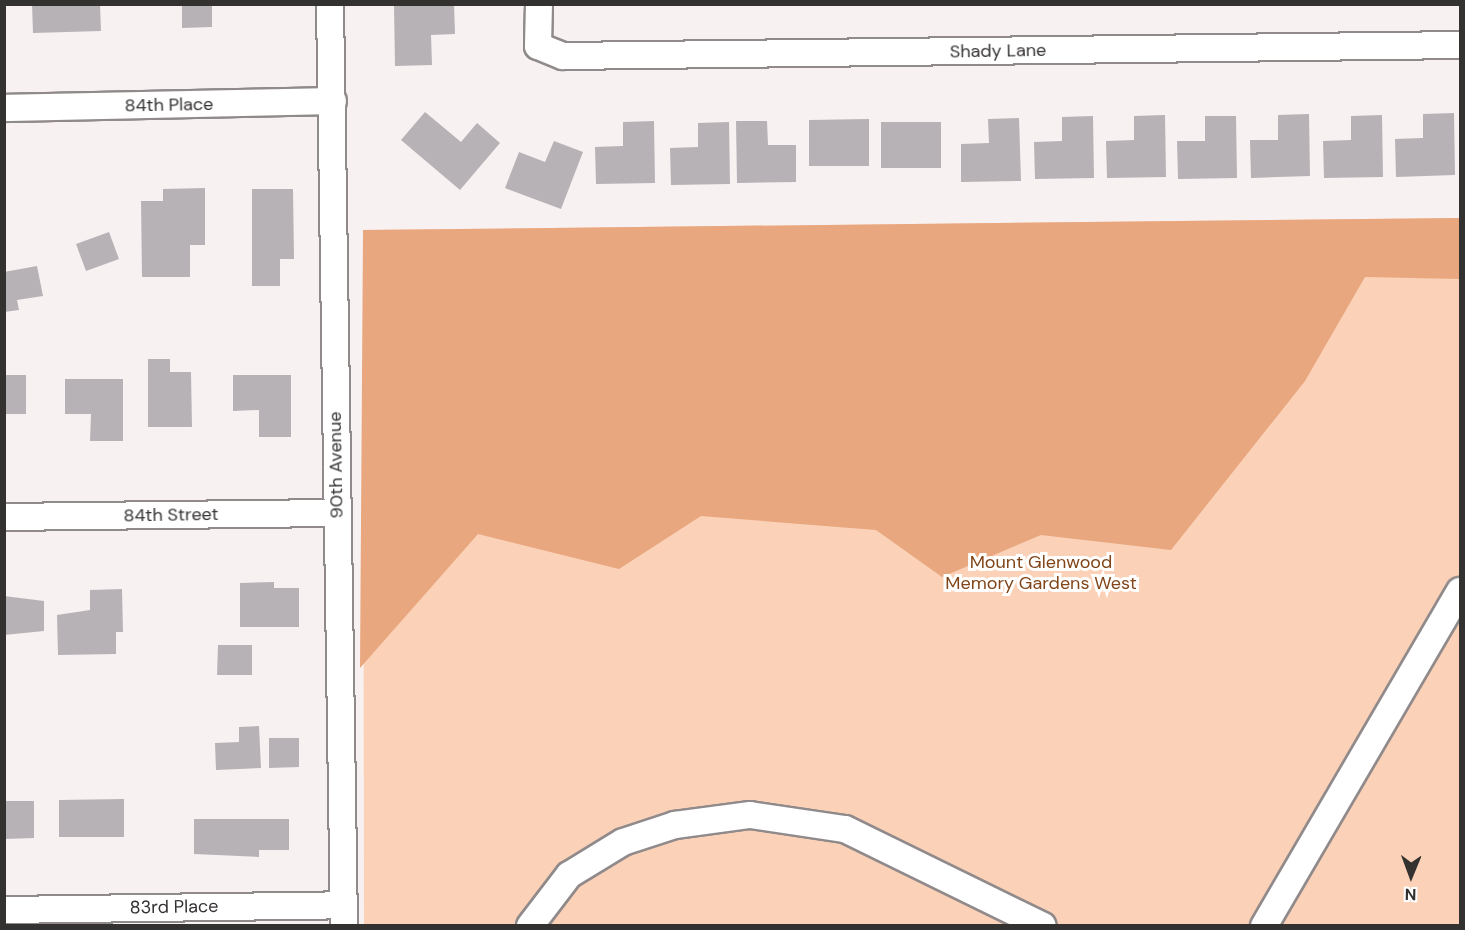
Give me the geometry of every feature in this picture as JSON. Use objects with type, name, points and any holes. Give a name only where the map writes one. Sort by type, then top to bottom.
[{"type":"street","name":"90th Avenue","points":[[330,4],[344,915]]},
{"type":"street","name":"Shady Lane","points":[[539,4],[538,46],[563,56],[1461,45]]},
{"type":"street","name":"84th Place","points":[[4,108],[333,101]]},
{"type":"street","name":"84th Street","points":[[4,517],[337,513]]},
{"type":"street","points":[[1264,926],[1461,591]]},
{"type":"street","points":[[530,926],[569,875],[614,847],[675,825],[750,815],[845,829],[1043,926]]},
{"type":"street","name":"83rd Place","points":[[4,910],[344,915]]},
{"type":"green space","name":"Mount Glenwood Memory Gardens West","points":[[1460,218],[1460,925],[364,925],[363,230]]},
{"type":"shaded area","points":[[1460,218],[1460,279],[1365,277],[1305,381],[1171,550],[1041,535],[942,577],[876,530],[701,516],[619,569],[478,534],[360,668],[363,230]]},
{"type":"building","points":[[32,4],[100,4],[101,31],[33,33]]},
{"type":"building","points":[[182,4],[212,4],[212,27],[182,28]]},
{"type":"building","points":[[454,4],[455,34],[431,35],[432,65],[395,66],[394,5]]},
{"type":"building","points":[[425,112],[461,142],[477,123],[500,143],[460,190],[401,140]]},
{"type":"building","points":[[1454,113],[1455,175],[1396,177],[1395,139],[1423,138],[1423,114]]},
{"type":"building","points":[[1309,114],[1310,176],[1251,178],[1250,140],[1278,140],[1278,115]]},
{"type":"building","points":[[1165,115],[1166,177],[1107,178],[1106,141],[1134,140],[1134,116]]},
{"type":"building","points":[[1382,115],[1383,177],[1324,178],[1323,141],[1351,140],[1351,116]]},
{"type":"building","points":[[1093,116],[1094,178],[1035,179],[1034,142],[1062,141],[1062,117]]},
{"type":"building","points":[[1205,116],[1236,116],[1237,178],[1178,179],[1177,141],[1205,141]]},
{"type":"building","points":[[1019,118],[1021,181],[961,182],[961,144],[989,143],[988,119]]},
{"type":"building","points":[[869,119],[869,166],[809,166],[809,120]]},
{"type":"building","points":[[654,121],[655,183],[596,184],[595,147],[623,146],[623,122]]},
{"type":"building","points":[[736,121],[767,121],[768,145],[796,145],[796,182],[737,183]]},
{"type":"building","points":[[729,122],[730,184],[671,185],[670,148],[698,147],[698,123]]},
{"type":"building","points":[[881,122],[941,122],[941,168],[881,168]]},
{"type":"building","points":[[554,141],[583,152],[561,209],[505,188],[519,152],[545,162]]},
{"type":"building","points":[[205,188],[205,245],[190,245],[190,277],[142,277],[141,201],[163,201],[163,189]]},
{"type":"building","points":[[252,189],[293,189],[294,259],[280,259],[280,286],[252,286]]},
{"type":"building","points":[[109,232],[119,259],[86,271],[76,244]]},
{"type":"building","points":[[37,266],[43,296],[17,300],[19,310],[4,312],[4,272]]},
{"type":"building","points":[[148,359],[170,359],[170,372],[191,372],[192,427],[148,427]]},
{"type":"building","points":[[4,375],[26,375],[26,414],[4,414]]},
{"type":"building","points":[[233,375],[291,375],[291,437],[259,437],[259,410],[233,411]]},
{"type":"building","points":[[65,379],[123,379],[123,441],[90,441],[91,414],[65,414]]},
{"type":"building","points":[[274,582],[274,588],[299,588],[299,627],[240,627],[240,583]]},
{"type":"building","points":[[122,589],[123,632],[116,632],[116,654],[58,655],[57,615],[90,610],[90,590]]},
{"type":"building","points":[[4,596],[44,601],[44,631],[4,635]]},
{"type":"building","points":[[218,645],[252,645],[252,675],[217,675]]},
{"type":"building","points":[[259,726],[261,768],[216,770],[215,743],[239,742],[239,727]]},
{"type":"building","points":[[269,738],[299,738],[299,767],[269,768]]},
{"type":"building","points":[[124,799],[124,837],[59,837],[59,800]]},
{"type":"building","points":[[4,801],[34,801],[34,838],[4,839]]},
{"type":"building","points":[[194,819],[289,819],[289,850],[259,850],[259,857],[194,854]]}]
